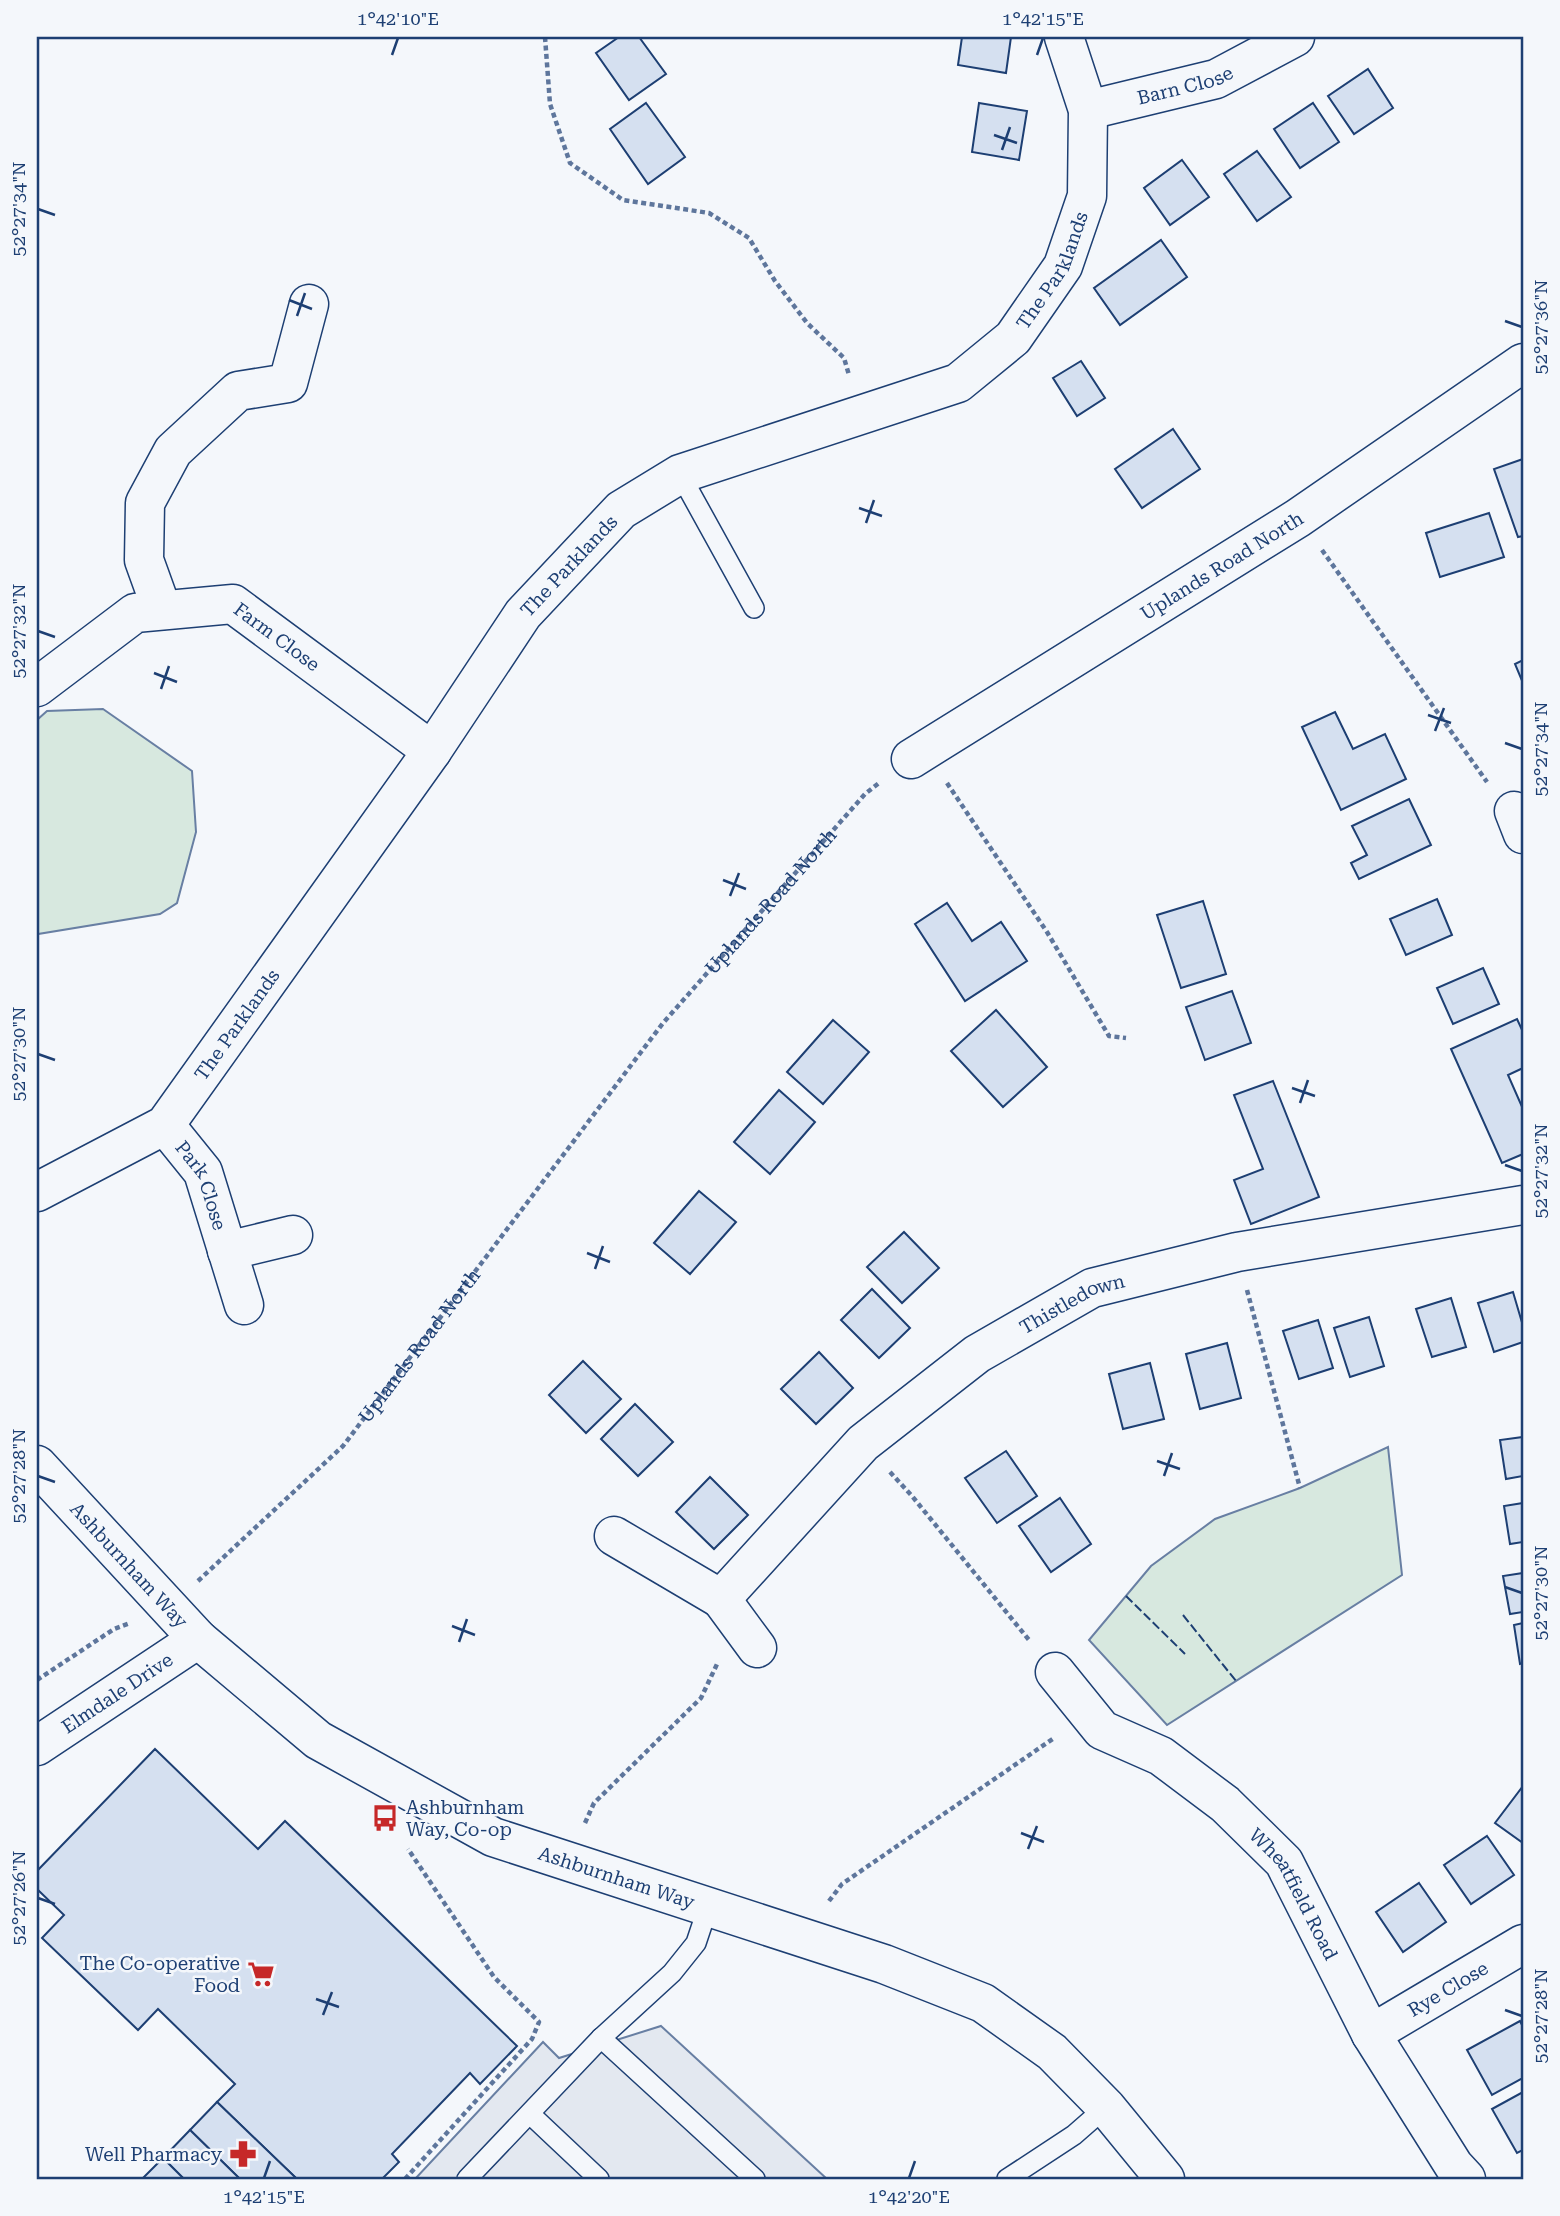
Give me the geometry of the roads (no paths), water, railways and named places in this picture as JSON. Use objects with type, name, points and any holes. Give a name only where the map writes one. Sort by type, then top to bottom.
[{"type":"street","name":"The Parklands","points":[[37,1192],[165,1125],[432,751],[523,614],[621,510],[680,474],[958,383],[1013,338],[1063,266],[1087,196],[1088,110],[1064,37]]},
{"type":"street","name":"Barn Close","points":[[1088,110],[1216,79],[1280,41]]},
{"type":"street","points":[[162,610],[144,560],[145,503],[173,451],[238,391],[288,383],[309,304]]},
{"type":"street","name":"Uplands Road North","points":[[918,755],[1298,518],[1523,363]]},
{"type":"street","name":"Farm Close","points":[[37,687],[135,613],[233,604],[432,751]]},
{"type":"street","name":"Park Close","points":[[165,1125],[203,1172],[244,1305]]},
{"type":"street","name":"Thistledown","points":[[614,1536],[738,1622],[863,1443],[977,1353],[1092,1288],[1237,1252],[1523,1205]]},
{"type":"street","name":"Park Close","points":[[227,1251],[293,1235]]},
{"type":"street","name":"Ashburnham Way","points":[[37,1465],[198,1639],[318,1740],[493,1837],[884,1964],[983,2003],[1052,2052],[1106,2107],[1165,2179]]},
{"type":"street","name":"Elmdale Drive","points":[[37,1746],[198,1639]]},
{"type":"street","name":"Wheatfield Road","points":[[1055,1672],[1102,1730],[1161,1756],[1225,1804],[1284,1862],[1371,2034],[1454,2166],[1466,2179]]},
{"type":"street","name":"Rye Close","points":[[1371,2034],[1523,1944]]},
{"type":"lane","points":[[680,474],[754,608]]},
{"type":"lane","points":[[467,2179],[601,2038],[671,1973],[696,1943],[708,1907]]},
{"type":"lane","points":[[601,2038],[755,2179]]},
{"type":"lane","points":[[1007,2179],[1074,2135],[1106,2107]]},
{"type":"lane","points":[[530,2114],[599,2179]]},
{"type":"place","name":"Ashburnham Way, Co-op","points":[[385,1818]]},
{"type":"place","name":"The Co-operative Food","points":[[261,1974]]},
{"type":"place","name":"Well Pharmacy","points":[[243,2154]]}]
